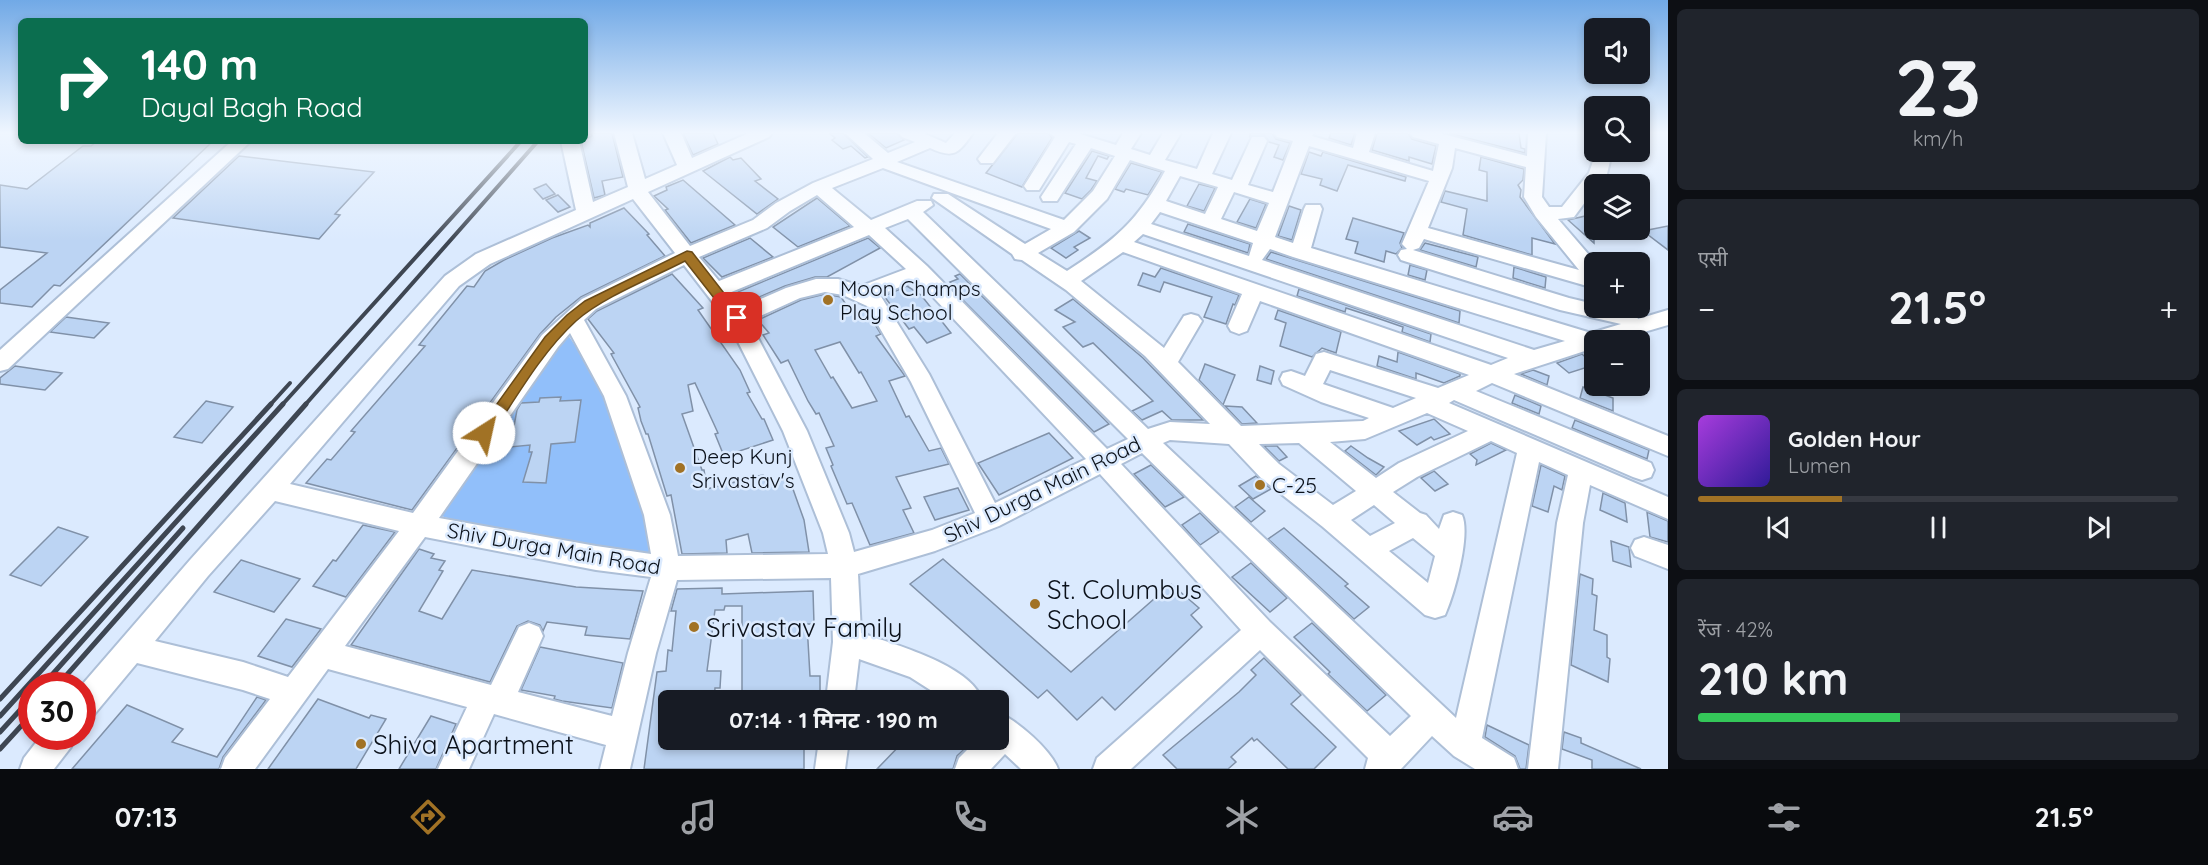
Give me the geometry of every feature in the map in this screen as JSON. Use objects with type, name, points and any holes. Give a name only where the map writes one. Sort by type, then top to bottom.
[{"type":"street","points":[[0,363],[212,169]]},
{"type":"street","points":[[576,169],[586,212]]},
{"type":"street","points":[[633,169],[644,202],[737,318],[795,431],[836,533],[844,566],[848,642],[841,690]]},
{"type":"street","points":[[96,690],[199,568],[453,281],[483,260],[683,169]]},
{"type":"street","points":[[236,769],[419,525],[550,341],[572,318],[589,304],[687,255],[760,224],[783,207],[819,187],[865,169]]},
{"type":"street","points":[[897,169],[950,195],[1067,228]]},
{"type":"street","points":[[1033,186],[1043,169]]},
{"type":"street","points":[[1050,197],[1073,169]]},
{"type":"street","points":[[1023,254],[1067,228],[1100,195],[1114,169]]},
{"type":"street","points":[[1067,281],[1140,226],[1156,204],[1175,169],[1279,200]]},
{"type":"street","points":[[1202,177],[1206,169]]},
{"type":"street","points":[[1210,222],[1242,169]]},
{"type":"street","points":[[1239,326],[1253,266],[1291,169]]},
{"type":"street","points":[[1408,169],[1439,178]]},
{"type":"street","points":[[1399,282],[1443,169]]},
{"type":"street","points":[[1534,169],[1532,192],[1543,213],[1584,263]]},
{"type":"street","points":[[1543,213],[1567,213],[1598,174],[1599,169]]},
{"type":"street","points":[[819,187],[856,220],[878,232],[920,271],[1103,461],[1384,764],[1432,716]]},
{"type":"street","points":[[715,291],[867,226],[950,195]]},
{"type":"street","points":[[950,195],[987,228],[1067,281],[1167,363],[1233,435],[1270,471],[1332,519],[1435,606],[1449,552],[1453,523]]},
{"type":"street","points":[[1156,204],[1300,252],[1584,339]]},
{"type":"street","points":[[1300,252],[1313,209]]},
{"type":"street","points":[[910,210],[1144,440],[1432,716],[1465,745],[1503,769]]},
{"type":"street","points":[[987,228],[1020,213]]},
{"type":"street","points":[[1140,226],[1253,266],[1532,358]]},
{"type":"street","points":[[1417,231],[1584,278]]},
{"type":"street","points":[[1119,244],[1492,374],[1668,446]]},
{"type":"street","points":[[802,254],[840,288]]},
{"type":"street","points":[[1408,255],[1567,306],[1584,309]]},
{"type":"street","points":[[862,294],[920,271]]},
{"type":"street","points":[[737,318],[819,285],[829,285],[862,294],[877,305],[921,380],[990,518]]},
{"type":"street","points":[[572,318],[604,374],[622,414],[657,515],[667,568],[642,653],[615,769]]},
{"type":"street","name":"Shiv Durga Main Road","points":[[1609,330],[1628,318]]},
{"type":"street","name":"Shiv Durga Main Road","points":[[1650,318],[1668,318]]},
{"type":"street","points":[[1167,363],[1191,321]]},
{"type":"street","name":"Shiv Durga Main Road","points":[[270,490],[419,525],[596,558],[667,568],[844,566],[936,540],[990,518],[1144,440],[1170,431],[1233,435],[1365,430],[1532,358],[1584,343]]},
{"type":"street","points":[[1394,417],[1301,383],[1324,360],[1440,397],[1642,470]]},
{"type":"street","points":[[1440,397],[1490,431],[1668,508]]},
{"type":"street","points":[[1332,519],[1408,470],[1490,431]]},
{"type":"street","points":[[1304,434],[1417,523],[1449,552]]},
{"type":"street","points":[[1465,745],[1530,448]]},
{"type":"street","points":[[1543,769],[1570,523],[1581,471]]},
{"type":"street","points":[[1368,550],[1417,523]]},
{"type":"street","points":[[1108,769],[1260,631]]},
{"type":"street","points":[[453,769],[529,636]]},
{"type":"street","points":[[848,642],[918,666],[955,690]]},
{"type":"street","points":[[130,648],[243,676],[294,693]]},
{"type":"street","points":[[322,654],[622,734]]},
{"type":"street","points":[[1009,742],[1043,769]]},
{"type":"street","points":[[34,769],[49,750]]},
{"type":"street","points":[[831,769],[833,750]]},
{"type":"street","points":[[970,769],[987,750]]},
{"type":"shaded area","points":[[568,335],[610,396],[664,564],[538,545],[441,516]]},
{"type":"building","points":[[53,169],[184,169],[60,286],[54,285],[32,307],[0,303],[0,290],[47,253],[0,247],[0,185],[27,189]]},
{"type":"building","points":[[225,169],[348,169],[374,172],[335,214],[340,215],[319,239],[173,218]]},
{"type":"building","points":[[587,169],[621,169],[623,177],[602,181],[605,195],[594,198]]},
{"type":"building","points":[[707,169],[751,169],[761,179],[755,181],[778,199],[757,214],[703,171]]},
{"type":"building","points":[[989,169],[1033,169],[1022,187],[986,173]]},
{"type":"building","points":[[1081,169],[1091,169],[1086,178],[1097,181],[1082,199],[1065,193]]},
{"type":"building","points":[[1127,169],[1151,169],[1162,172],[1148,195],[1126,189],[1124,192],[1115,189]]},
{"type":"building","points":[[1303,169],[1346,169],[1337,191],[1320,185],[1322,179],[1301,174]]},
{"type":"building","points":[[1362,169],[1379,169],[1406,177],[1405,181]]},
{"type":"building","points":[[1524,169],[1523,180],[1518,185],[1521,190],[1520,197],[1555,244],[1532,238],[1532,255],[1463,235],[1467,209],[1441,202],[1445,191],[1487,201],[1487,172],[1479,170]]},
{"type":"building","points":[[683,180],[735,225],[691,243],[665,210],[668,209],[654,196],[667,190],[666,187]]},
{"type":"building","points":[[546,184],[555,194],[543,199],[534,189]]},
{"type":"building","points":[[1199,184],[1215,188],[1204,211],[1187,206]]},
{"type":"building","points":[[558,195],[570,207],[558,212],[546,200]]},
{"type":"building","points":[[817,198],[850,226],[798,247],[773,227]]},
{"type":"building","points":[[1250,199],[1266,204],[1256,228],[1237,222]]},
{"type":"building","points":[[1289,206],[1301,210],[1292,240],[1278,236]]},
{"type":"building","points":[[624,208],[649,234],[647,235],[665,256],[581,297],[556,317],[540,334],[412,510],[306,483],[327,459],[331,460],[355,432],[351,431],[425,346],[419,345],[467,286],[474,287],[485,271],[504,260],[552,238],[588,225],[590,227],[590,223]]},
{"type":"building","points":[[1584,216],[1584,234],[1568,220]]},
{"type":"building","points":[[1353,218],[1404,233],[1400,243],[1402,248],[1396,254],[1386,251],[1384,262],[1355,253],[1358,242],[1346,239]]},
{"type":"building","points":[[1188,224],[1250,244],[1248,253],[1184,232]]},
{"type":"building","points":[[1668,226],[1668,250],[1650,236],[1650,230]]},
{"type":"building","points":[[1079,231],[1090,238],[1074,247],[1078,250],[1066,258],[1051,248]]},
{"type":"building","points":[[750,238],[773,257],[722,277],[703,258]]},
{"type":"building","points":[[868,238],[880,248],[827,277],[815,277],[785,286],[743,304],[733,294]]},
{"type":"building","points":[[1425,243],[1478,257],[1476,267],[1420,250]]},
{"type":"building","points":[[1271,252],[1460,311],[1459,323],[1266,259]]},
{"type":"building","points":[[1410,265],[1427,270],[1425,280],[1408,275]]},
{"type":"building","points":[[1514,267],[1546,277],[1545,288],[1513,278]]},
{"type":"building","points":[[1161,268],[1239,295],[1226,324],[1204,317],[1212,297],[1164,282],[1160,292],[1138,285],[1143,273],[1155,277]]},
{"type":"building","points":[[672,274],[703,308],[698,310],[740,370],[750,392],[747,393],[764,419],[773,440],[724,456],[715,434],[718,433],[695,383],[688,385],[693,411],[682,414],[702,470],[704,470],[707,489],[763,475],[766,484],[789,478],[804,520],[809,552],[752,553],[748,534],[726,540],[727,553],[682,554],[671,495],[667,496],[648,434],[641,421],[638,408],[640,407],[611,354],[614,353],[588,319],[597,311]]},
{"type":"building","points":[[960,274],[1109,424],[1094,432],[950,287],[953,285],[950,282],[958,279],[955,276]]},
{"type":"building","points":[[907,286],[921,295],[951,333],[927,343],[914,327],[909,329],[884,296]]},
{"type":"building","points":[[1299,289],[1431,334],[1430,342],[1402,332],[1403,327],[1377,318],[1346,308],[1345,312],[1297,296]]},
{"type":"building","points":[[825,294],[841,297],[853,315],[866,310],[881,334],[876,336],[905,376],[889,381],[906,417],[909,416],[929,451],[941,448],[949,464],[896,477],[911,508],[903,510],[914,533],[870,545],[852,503],[847,504],[831,466],[833,465],[826,448],[834,446],[819,413],[816,414],[808,401],[788,360],[781,363],[763,335],[769,333],[758,320],[801,300]],"holes":[[[840,342],[859,373],[861,372],[877,401],[852,408],[815,350]]]},
{"type":"building","points":[[1073,299],[1143,358],[1203,420],[1172,420],[1162,411],[1142,420],[1132,411],[1153,401],[1093,343],[1083,347],[1063,327],[1075,322],[1055,310]]},
{"type":"building","points":[[1278,310],[1341,332],[1336,353],[1322,348],[1312,357],[1280,346],[1286,323],[1275,319]]},
{"type":"building","points":[[66,317],[109,323],[94,338],[50,332]]},
{"type":"building","points":[[1398,352],[1460,374],[1460,376],[1444,383],[1416,373],[1416,379],[1377,366],[1379,356],[1397,362]]},
{"type":"building","points":[[1582,354],[1584,356],[1584,368],[1569,373],[1557,363]]},
{"type":"building","points":[[1205,364],[1235,375],[1223,405],[1199,380]]},
{"type":"building","points":[[15,366],[62,373],[45,390],[0,384],[0,378]]},
{"type":"building","points":[[1260,366],[1274,371],[1271,384],[1257,380]]},
{"type":"building","points":[[1533,370],[1549,376],[1547,385],[1521,374]]},
{"type":"building","points":[[1583,387],[1584,396],[1613,398],[1613,411],[1580,398]]},
{"type":"building","points":[[1515,395],[1541,406],[1539,414],[1512,403]]},
{"type":"building","points":[[561,397],[560,401],[581,400],[575,442],[551,444],[546,483],[523,482],[532,452],[529,452],[530,445],[510,447],[517,410],[521,403],[539,402],[540,398]]},
{"type":"building","points":[[206,401],[233,407],[202,443],[174,437]]},
{"type":"building","points":[[1225,406],[1242,407],[1257,423],[1242,424]]},
{"type":"building","points":[[1434,419],[1450,434],[1434,440],[1431,437],[1417,445],[1399,431]]},
{"type":"building","points":[[1575,420],[1649,450],[1647,459],[1572,428]]},
{"type":"building","points":[[1049,433],[1073,458],[999,495],[978,463]]},
{"type":"building","points":[[1491,443],[1506,450],[1476,465],[1477,460],[1470,454]]},
{"type":"building","points":[[1264,446],[1277,446],[1287,457],[1279,461]]},
{"type":"building","points":[[1351,446],[1384,467],[1376,475],[1345,451]]},
{"type":"building","points":[[1151,465],[1184,497],[1165,507],[1134,474]]},
{"type":"building","points":[[1541,465],[1565,476],[1562,490],[1554,486],[1548,512],[1532,506]]},
{"type":"building","points":[[1434,471],[1448,484],[1435,491],[1421,478]]},
{"type":"building","name":"C-25","points":[[1256,476],[1271,489],[1253,499],[1239,486]]},
{"type":"building","points":[[958,488],[969,510],[935,520],[924,497]]},
{"type":"building","points":[[1603,493],[1625,503],[1627,522],[1600,510]]},
{"type":"building","points":[[1249,497],[1265,511],[1251,522],[1235,507]]},
{"type":"building","points":[[1647,512],[1668,521],[1668,542],[1650,537]]},
{"type":"building","points":[[1200,513],[1219,532],[1200,545],[1182,525]]},
{"type":"building","points":[[363,525],[395,532],[346,597],[313,586],[333,560],[336,561]]},
{"type":"building","points":[[58,527],[88,537],[41,586],[10,575]]},
{"type":"building","points":[[1284,528],[1348,584],[1345,586],[1369,607],[1354,619],[1268,539]]},
{"type":"building","points":[[1611,541],[1629,547],[1631,567],[1613,561]]},
{"type":"building","points":[[419,549],[434,554],[431,558],[445,561],[439,570],[443,571],[419,611],[442,619],[472,570],[576,587],[643,591],[630,639],[585,635],[587,627],[547,622],[543,631],[540,625],[528,621],[517,626],[490,682],[351,645]]},
{"type":"building","name":"St. Columbus School","points":[[943,559],[1071,672],[1171,584],[1199,608],[1191,615],[1202,627],[1115,710],[1102,697],[1077,720],[1047,690],[1038,698],[910,584]]},
{"type":"building","points":[[241,560],[300,579],[274,612],[214,592]]},
{"type":"building","points":[[1251,563],[1287,598],[1270,612],[1232,577]]},
{"type":"building","points":[[1580,574],[1593,579],[1592,594],[1597,596],[1594,630],[1607,635],[1607,657],[1610,659],[1608,682],[1571,665]]},
{"type":"building","points":[[722,588],[722,594],[813,591],[814,624],[807,624],[810,676],[820,676],[820,690],[742,690],[742,606],[725,606],[724,610],[715,610],[707,671],[721,671],[720,688],[715,688],[715,690],[658,690],[658,750],[804,750],[804,769],[644,769],[657,672],[666,671],[668,650],[672,651],[676,611],[671,611],[677,589]]},
{"type":"building","points":[[286,619],[321,629],[292,667],[258,656]]},
{"type":"building","points":[[1312,623],[1386,695],[1367,711],[1294,637]]},
{"type":"building","points":[[540,647],[623,663],[612,708],[562,701],[554,699],[555,696],[521,690]]},
{"type":"building","points":[[1264,658],[1301,695],[1291,704],[1336,747],[1314,769],[1288,769],[1257,739],[1254,741],[1252,738],[1231,757],[1236,762],[1228,769],[1177,769],[1163,755],[1239,692],[1256,675],[1251,670]]},
{"type":"building","points":[[257,697],[266,700],[223,757],[219,769],[72,769],[88,750],[96,750],[96,741],[127,705],[183,729],[172,742],[217,757]]},
{"type":"building","points":[[318,699],[369,718],[371,715],[386,719],[356,769],[268,769]]},
{"type":"building","points":[[431,716],[456,724],[436,769],[399,769]]},
{"type":"building","points":[[1487,725],[1529,745],[1526,769],[1520,769],[1515,756],[1485,737]]},
{"type":"building","points":[[1564,732],[1581,738],[1581,743],[1641,769],[1592,769],[1592,760],[1562,749]]},
{"type":"building","points":[[895,750],[963,750],[957,756],[953,769],[877,769]]},
{"type":"railway","points":[[282,405],[496,169]]},
{"type":"railway","points":[[305,405],[513,169]]},
{"type":"railway","points":[[270,405],[290,383]]},
{"type":"railway","points":[[0,699],[271,404]]},
{"type":"railway","points":[[0,716],[283,404]]},
{"type":"railway","points":[[69,672],[306,404]]},
{"type":"railway","points":[[54,672],[183,528]]},
{"type":"railway","points":[[0,732],[18,712]]},
{"type":"railway","points":[[0,749],[18,729]]},
{"type":"place","name":"Moon Champs Play School","points":[[828,300]]},
{"type":"place","name":"Deep Kunj Srivastav's","points":[[680,468]]},
{"type":"place","name":"C-25","points":[[1260,485]]},
{"type":"place","name":"St. Columbus School","points":[[1035,604]]},
{"type":"place","name":"Srivastav Family","points":[[694,627]]},
{"type":"place","name":"Shiva Apartment","points":[[361,744]]},
{"type":"route","points":[[484,433],[550,341],[572,318],[589,304],[687,255],[737,318]]}]
